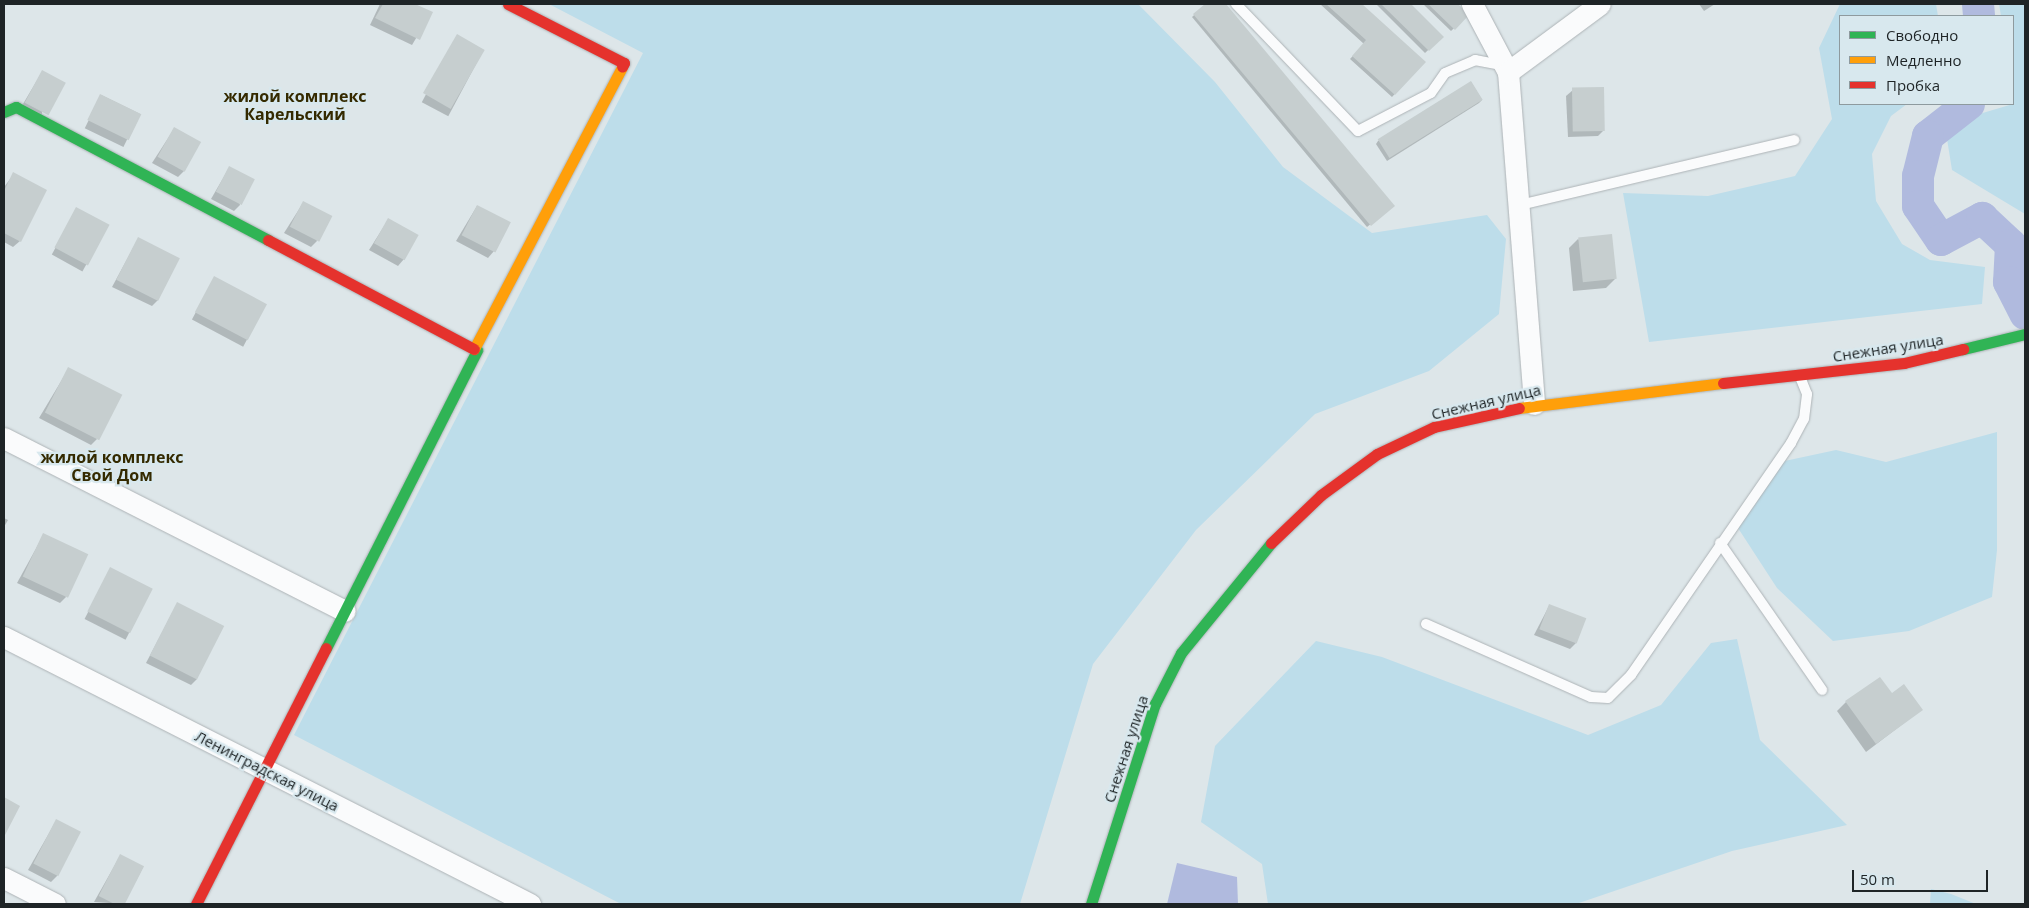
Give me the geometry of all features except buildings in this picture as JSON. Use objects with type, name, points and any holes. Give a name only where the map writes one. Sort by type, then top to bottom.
[{"type":"street","points":[[196,904],[624,63],[508,4]]},
{"type":"street","points":[[1472,4],[1506,69],[1520,205],[1534,404]]},
{"type":"street","points":[[1506,69],[1600,4]]},
{"type":"street","points":[[4,112],[16,107],[477,350]]},
{"type":"street","name":"Снежная улица","points":[[1091,904],[1155,704],[1181,653],[1243,572],[1321,494],[1377,454],[1434,427],[1534,404],[1904,363],[2025,334]]},
{"type":"street","points":[[4,438],[345,611]]},
{"type":"street","name":"Ленинградская улица","points":[[4,638],[530,904]]},
{"type":"street","points":[[4,879],[53,904]]},
{"type":"lane","points":[[1236,4],[1358,131],[1431,94],[1452,70],[1475,60],[1506,69]]},
{"type":"lane","points":[[1520,205],[1794,140]]},
{"type":"lane","points":[[1426,624],[1591,697],[1608,698],[1631,675],[1804,419],[1807,394],[1800,376]]},
{"type":"lane","points":[[1720,543],[1822,690]]},
{"type":"shaded area","points":[[549,4],[1138,4],[1215,82],[1283,167],[1372,233],[1487,215],[1506,239],[1499,314],[1429,371],[1315,414],[1196,530],[1093,664],[1020,904],[621,904],[294,735],[643,53]]},
{"type":"shaded area","points":[[1840,4],[1936,4],[1938,15],[1839,15],[1839,105],[1906,105],[1891,116],[1872,154],[1876,201],[1902,244],[1930,260],[1985,267],[1982,304],[1649,342],[1623,193],[1708,196],[1795,176],[1832,119],[1819,48]]},
{"type":"shaded area","points":[[1999,4],[2025,4],[2025,214],[1952,170],[1947,139],[1976,115],[2014,105],[2014,15],[2001,15]]},
{"type":"shaded area","points":[[1997,432],[1997,550],[1992,597],[1909,631],[1833,641],[1777,588],[1738,528],[1780,462],[1836,450],[1886,462]]},
{"type":"shaded area","points":[[1737,639],[1760,740],[1847,825],[1732,851],[1576,904],[1268,904],[1262,864],[1201,822],[1215,746],[1316,641],[1382,657],[1588,735],[1661,705],[1711,643]]},
{"type":"shaded area","points":[[1177,863],[1237,877],[1238,904],[1167,904]]},
{"type":"shaded area","points":[[1931,889],[1951,894],[1976,904],[1930,904]]},
{"type":"waterway","points":[[1978,4],[1979,15]]},
{"type":"waterway","points":[[1968,105],[1928,136],[1918,176],[1918,206],[1941,240],[1982,218],[2011,245],[2009,282],[2025,314]]},
{"type":"traffic: fast","points":[[4,112],[16,107],[268,240]]},
{"type":"traffic: fast","points":[[1963,349],[2025,334]]},
{"type":"traffic: fast","points":[[326,648],[477,350]]},
{"type":"traffic: fast","points":[[1091,904],[1155,704],[1181,653],[1271,543]]},
{"type":"traffic: slow","points":[[474,349],[622,67]]},
{"type":"traffic: slow","points":[[1519,408],[1723,383]]},
{"type":"traffic: jam","points":[[508,4],[624,63],[622,67]]},
{"type":"traffic: jam","points":[[268,240],[474,349]]},
{"type":"traffic: jam","points":[[1723,383],[1904,363],[1963,349]]},
{"type":"traffic: jam","points":[[1271,543],[1321,495],[1377,454],[1434,427],[1519,408]]},
{"type":"traffic: jam","points":[[196,904],[326,648]]},
{"type":"district","name":"жилой комплекс Карельский","points":[[295,105]]},
{"type":"district","name":"жилой комплекс Свой Дом","points":[[112,466]]}]
